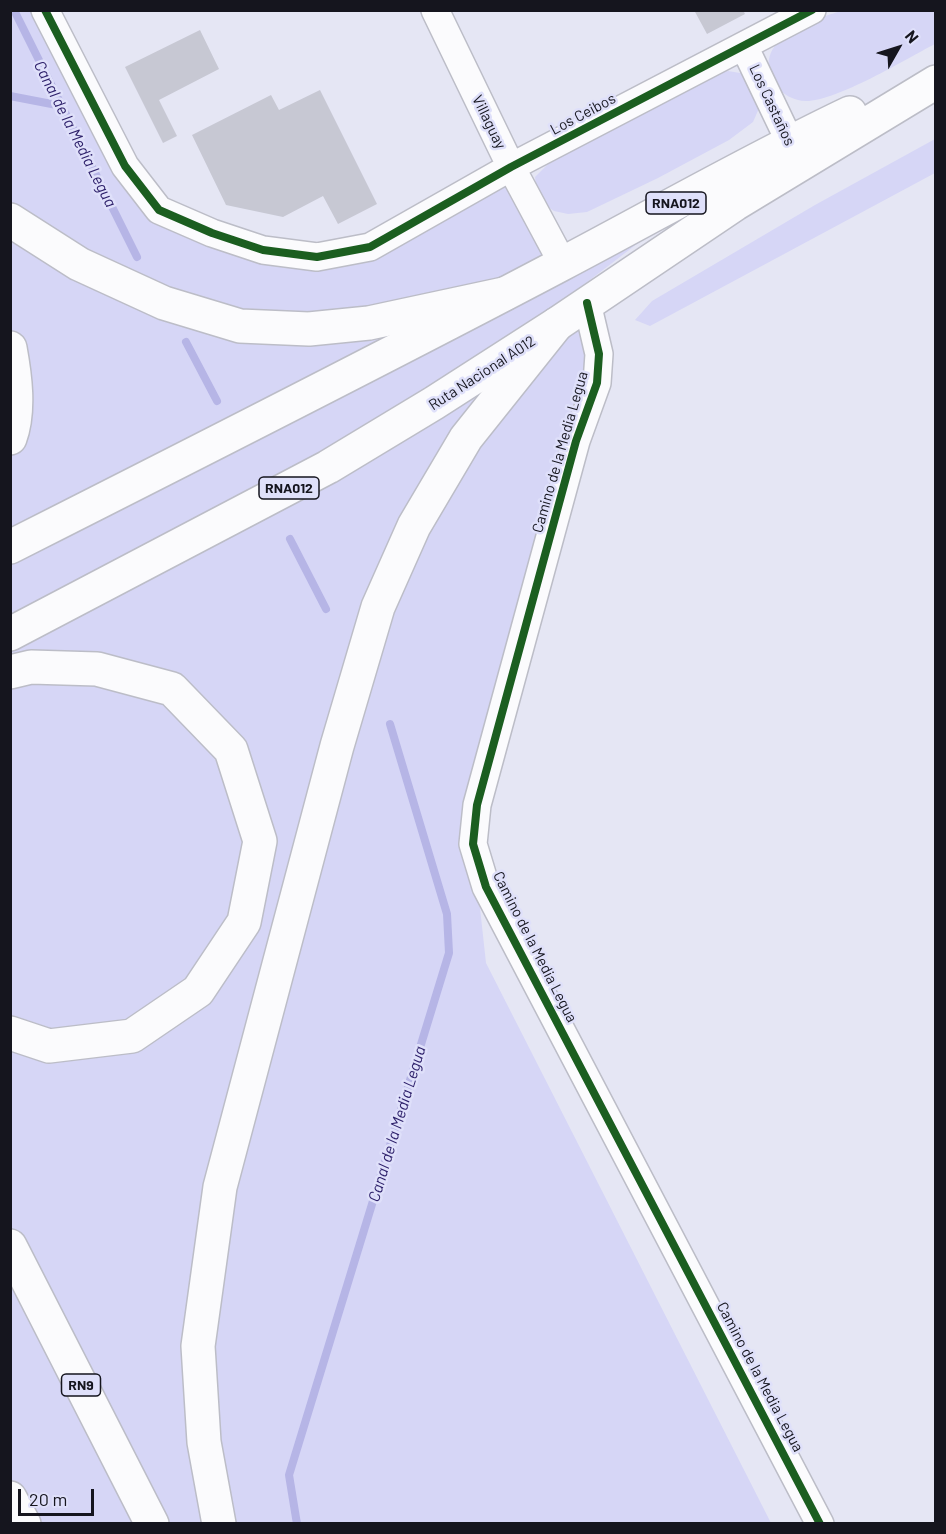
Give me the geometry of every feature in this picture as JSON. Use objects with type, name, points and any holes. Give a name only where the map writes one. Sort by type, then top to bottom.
[{"type":"highway","name":"Ruta Nacional A012","points":[[10,634],[328,467],[434,404],[735,204],[795,153],[936,72]]},
{"type":"highway","name":"Ruta Nacional A012","points":[[10,547],[293,404],[562,264],[795,153],[936,82]]},
{"type":"highway","points":[[10,220],[89,269],[164,303],[240,326],[309,329],[369,323],[504,294]]},
{"type":"highway","points":[[219,1524],[204,1442],[198,1346],[220,1187],[337,746],[378,607],[414,526],[466,438],[557,324]]},
{"type":"highway","points":[[10,348],[15,380],[13,430],[10,438]]},
{"type":"highway","points":[[10,672],[32,667],[97,669],[172,689],[231,750],[260,841],[244,922],[198,992],[132,1036],[49,1046],[10,1033]]},
{"type":"highway","name":"RN9","points":[[10,1246],[152,1524]]},
{"type":"highway","points":[[10,1498],[24,1524]]},
{"type":"street","name":"Los Ceibos","points":[[45,10],[125,166],[159,210],[212,233],[262,250],[317,257],[370,247],[511,167],[812,10]]},
{"type":"street","name":"Villaguay","points":[[435,10],[511,167],[562,264]]},
{"type":"street","name":"Los Castaños","points":[[744,46],[795,153]]},
{"type":"street","name":"Camino de la Media Legua","points":[[587,303],[599,354],[597,383],[576,441],[492,746],[477,805],[473,844],[486,886],[820,1524]]},
{"type":"shaded area","points":[[10,11],[45,11],[159,209],[317,257],[511,167],[563,264],[667,221],[578,289],[587,303],[599,354],[473,844],[486,963],[771,1523],[11,1523]]},
{"type":"shaded area","points":[[841,11],[935,11],[935,44],[835,94],[806,101],[797,100],[785,94],[775,85],[770,75],[770,56],[775,46],[794,30]]},
{"type":"shaded area","points":[[728,71],[746,74],[760,106],[753,122],[729,140],[587,212],[568,214],[554,211],[542,203],[537,192],[535,177],[548,164],[704,75]]},
{"type":"shaded area","points":[[935,139],[935,173],[650,326],[635,320],[652,301],[815,205]]},
{"type":"building","points":[[694,10],[743,10],[745,14],[707,34]]},
{"type":"building","points":[[200,30],[219,69],[159,100],[177,136],[163,143],[125,67]]},
{"type":"building","points":[[320,90],[377,204],[338,224],[323,196],[283,217],[226,205],[192,135],[271,95],[279,110]]},
{"type":"waterway","name":"Canal de la Media Legua","points":[[14,10],[137,257]]},
{"type":"waterway","points":[[10,96],[62,106]]},
{"type":"waterway","name":"Canal de la Media Legua","points":[[186,342],[217,401]]},
{"type":"waterway","name":"Canal de la Media Legua","points":[[290,539],[326,609]]},
{"type":"waterway","name":"Canal de la Media Legua","points":[[297,1524],[289,1475],[449,953],[447,914],[390,724]]},
{"type":"cycle path","points":[[45,10],[125,166],[159,210],[212,233],[263,250],[317,257],[370,247],[511,167],[812,10]]},
{"type":"cycle path","points":[[587,303],[599,354],[597,383],[576,441],[477,805],[473,844],[486,887],[820,1524]]}]
